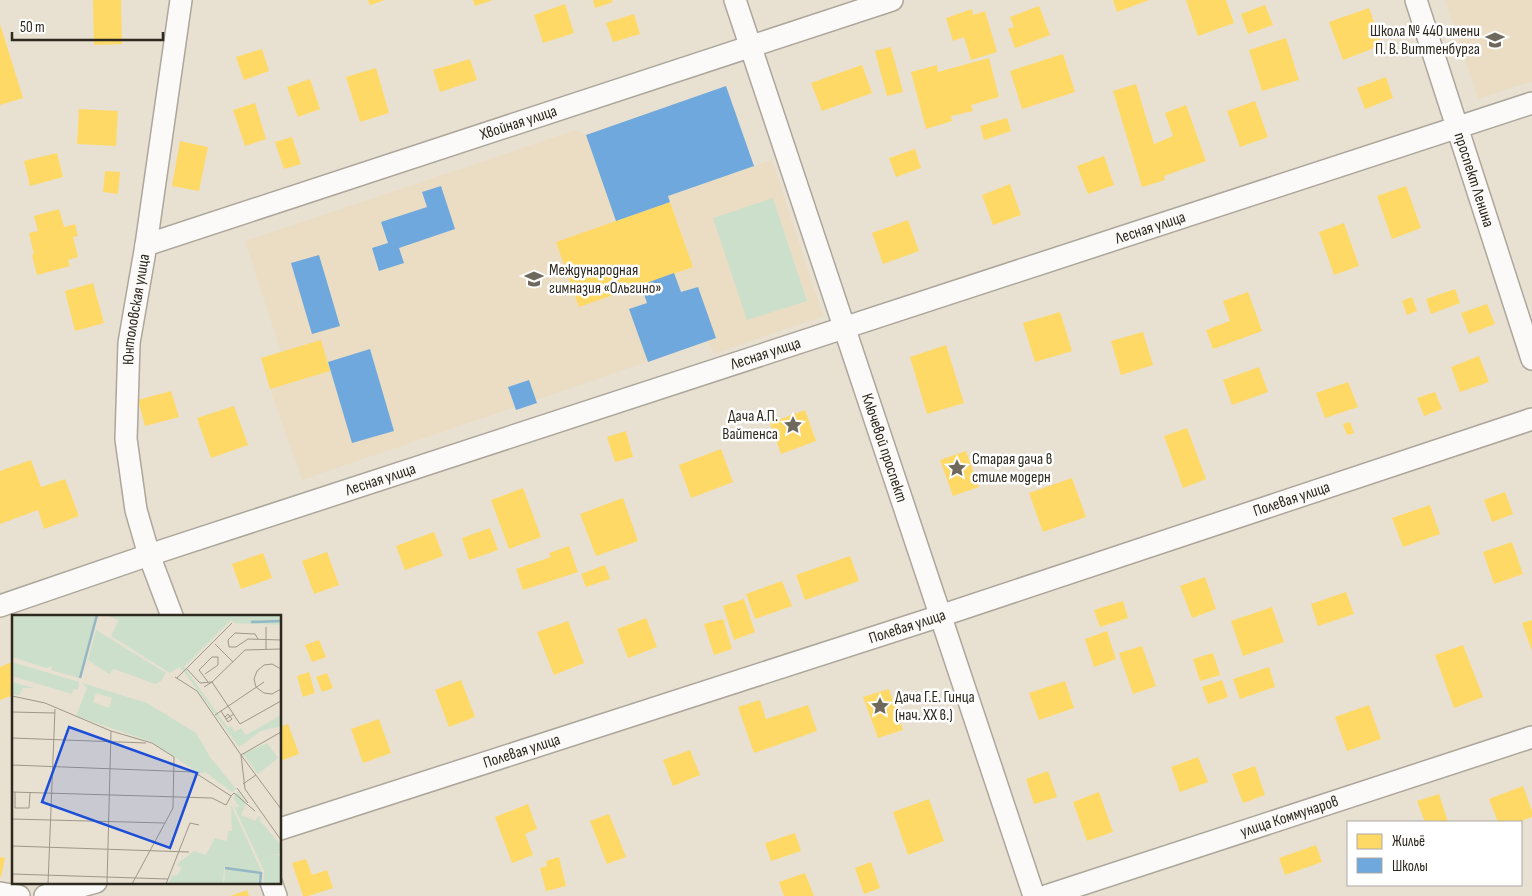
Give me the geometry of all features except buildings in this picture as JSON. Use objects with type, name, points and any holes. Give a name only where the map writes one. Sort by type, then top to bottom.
[{"type":"street","name":"Юнтоловская улица","points":[[172,615],[149,555],[136,510],[126,439],[129,344],[146,245],[181,0]]},
{"type":"street","name":"Ключевой проспект","points":[[735,0],[1034,896]]},
{"type":"street","name":"Хвойная улица","points":[[146,245],[892,0]]},
{"type":"street","name":"проспект Ленина","points":[[1416,0],[1532,360]]},
{"type":"street","name":"Лесная улица","points":[[0,606],[149,555],[1532,103]]},
{"type":"street","name":"Полевая улица","points":[[281,830],[940,616],[1532,419]]},
{"type":"street","name":"улица Коммунаров","points":[[1046,896],[1532,737]]},
{"type":"street","points":[[45,896],[89,884]]},
{"type":"street","points":[[272,884],[276,896]]},
{"type":"street","points":[[0,893],[19,896]]},
{"type":"shaded area","name":"Школа № 440 имени П. В. Виттенбурга","points":[[1445,0],[1532,0],[1532,81],[1478,99]]},
{"type":"shaded area","name":"Международная гимназия «Ольгино»","points":[[726,87],[754,166],[772,160],[823,316],[714,354],[708,341],[302,480],[261,358],[281,352],[245,241],[576,130],[586,135]]},
{"type":"green space","points":[[773,198],[807,301],[747,320],[713,218]]},
{"type":"place","name":"Школа № 440 имени П. В. Виттенбурга","points":[[1495,40]]},
{"type":"place","name":"Международная гимназия «Ольгино»","points":[[534,279]]},
{"type":"place","name":"Дача А.П. Вайтенса","points":[[793,425]]},
{"type":"place","name":"Старая дача в стиле модерн","points":[[957,468]]},
{"type":"place","name":"Дача Г.Е. Гинца (нач. XX в.)","points":[[880,706]]}]
